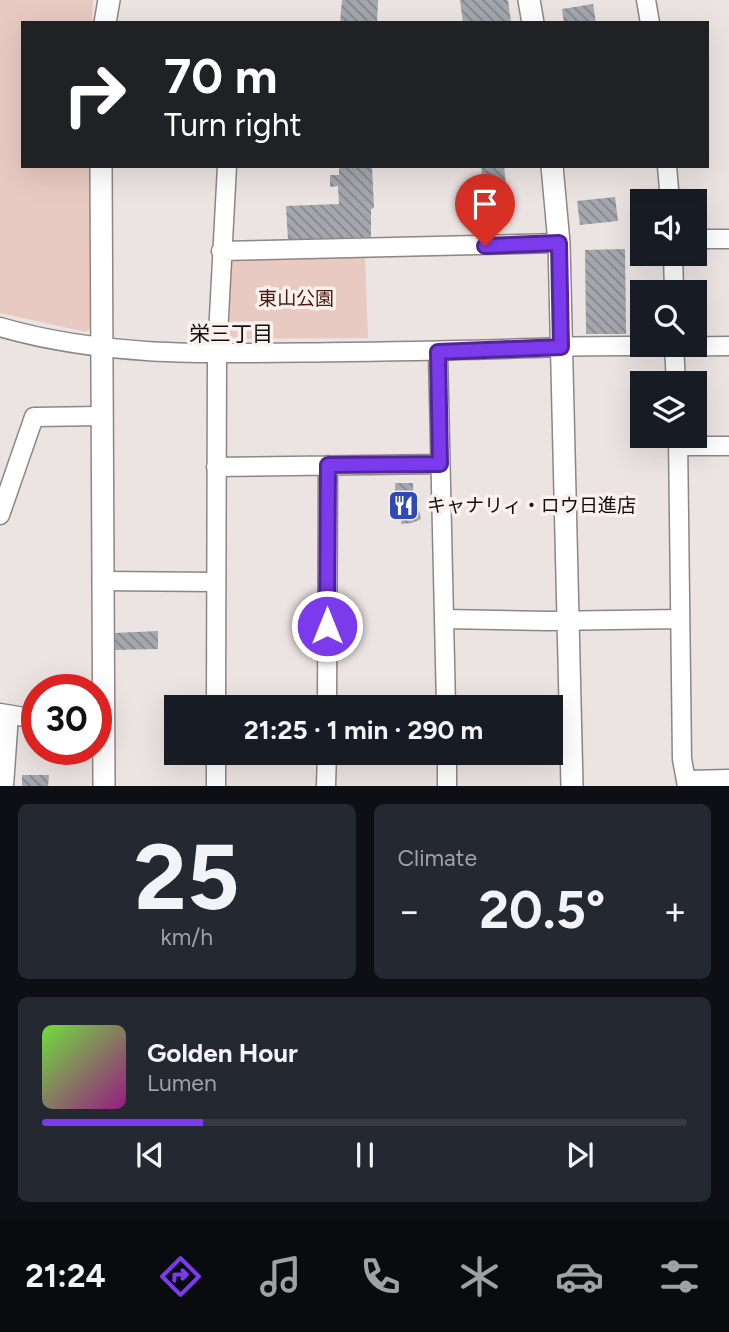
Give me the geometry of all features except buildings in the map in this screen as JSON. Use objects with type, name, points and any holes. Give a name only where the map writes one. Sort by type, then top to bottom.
[{"type":"street","points":[[105,21],[109,0]]},
{"type":"street","points":[[529,0],[533,21]]},
{"type":"street","points":[[646,0],[650,21]]},
{"type":"street","points":[[101,168],[101,674]]},
{"type":"street","points":[[216,695],[217,354],[226,168]]},
{"type":"street","points":[[552,168],[559,243],[572,786]]},
{"type":"street","points":[[667,168],[669,189]]},
{"type":"street","points":[[707,239],[729,239]]},
{"type":"street","points":[[221,251],[559,243]]},
{"type":"street","points":[[0,327],[46,340],[103,349],[217,354],[630,346]]},
{"type":"street","points":[[707,346],[729,346]]},
{"type":"street","points":[[438,352],[446,695]]},
{"type":"street","points":[[0,515],[34,417],[102,416]]},
{"type":"street","points":[[707,444],[729,446]]},
{"type":"street","points":[[678,448],[682,759],[687,783],[729,779]]},
{"type":"street","points":[[216,467],[440,464]]},
{"type":"street","points":[[327,695],[328,465]]},
{"type":"street","points":[[102,581],[215,582]]},
{"type":"street","points":[[445,620],[680,619]]},
{"type":"street","points":[[4,786],[5,714]]},
{"type":"street","points":[[103,765],[104,786]]},
{"type":"street","points":[[216,765],[216,786]]},
{"type":"street","points":[[326,786],[327,765]]},
{"type":"street","points":[[447,765],[447,786]]},
{"type":"green space","points":[[0,0],[93,0],[92,21],[21,21],[21,168],[90,168],[91,327],[86,332],[0,313]]},
{"type":"green space","name":"東山公園","points":[[365,256],[368,338],[229,339],[225,333],[228,266],[235,257]]},
{"type":"place","name":"キャナリィ・ロウ日進店","points":[[404,505]]},
{"type":"district","name":"栄三丁目","points":[[231,334]]},
{"type":"route","points":[[327,626],[328,465],[440,464],[438,352],[561,347],[559,243],[485,246]]}]
